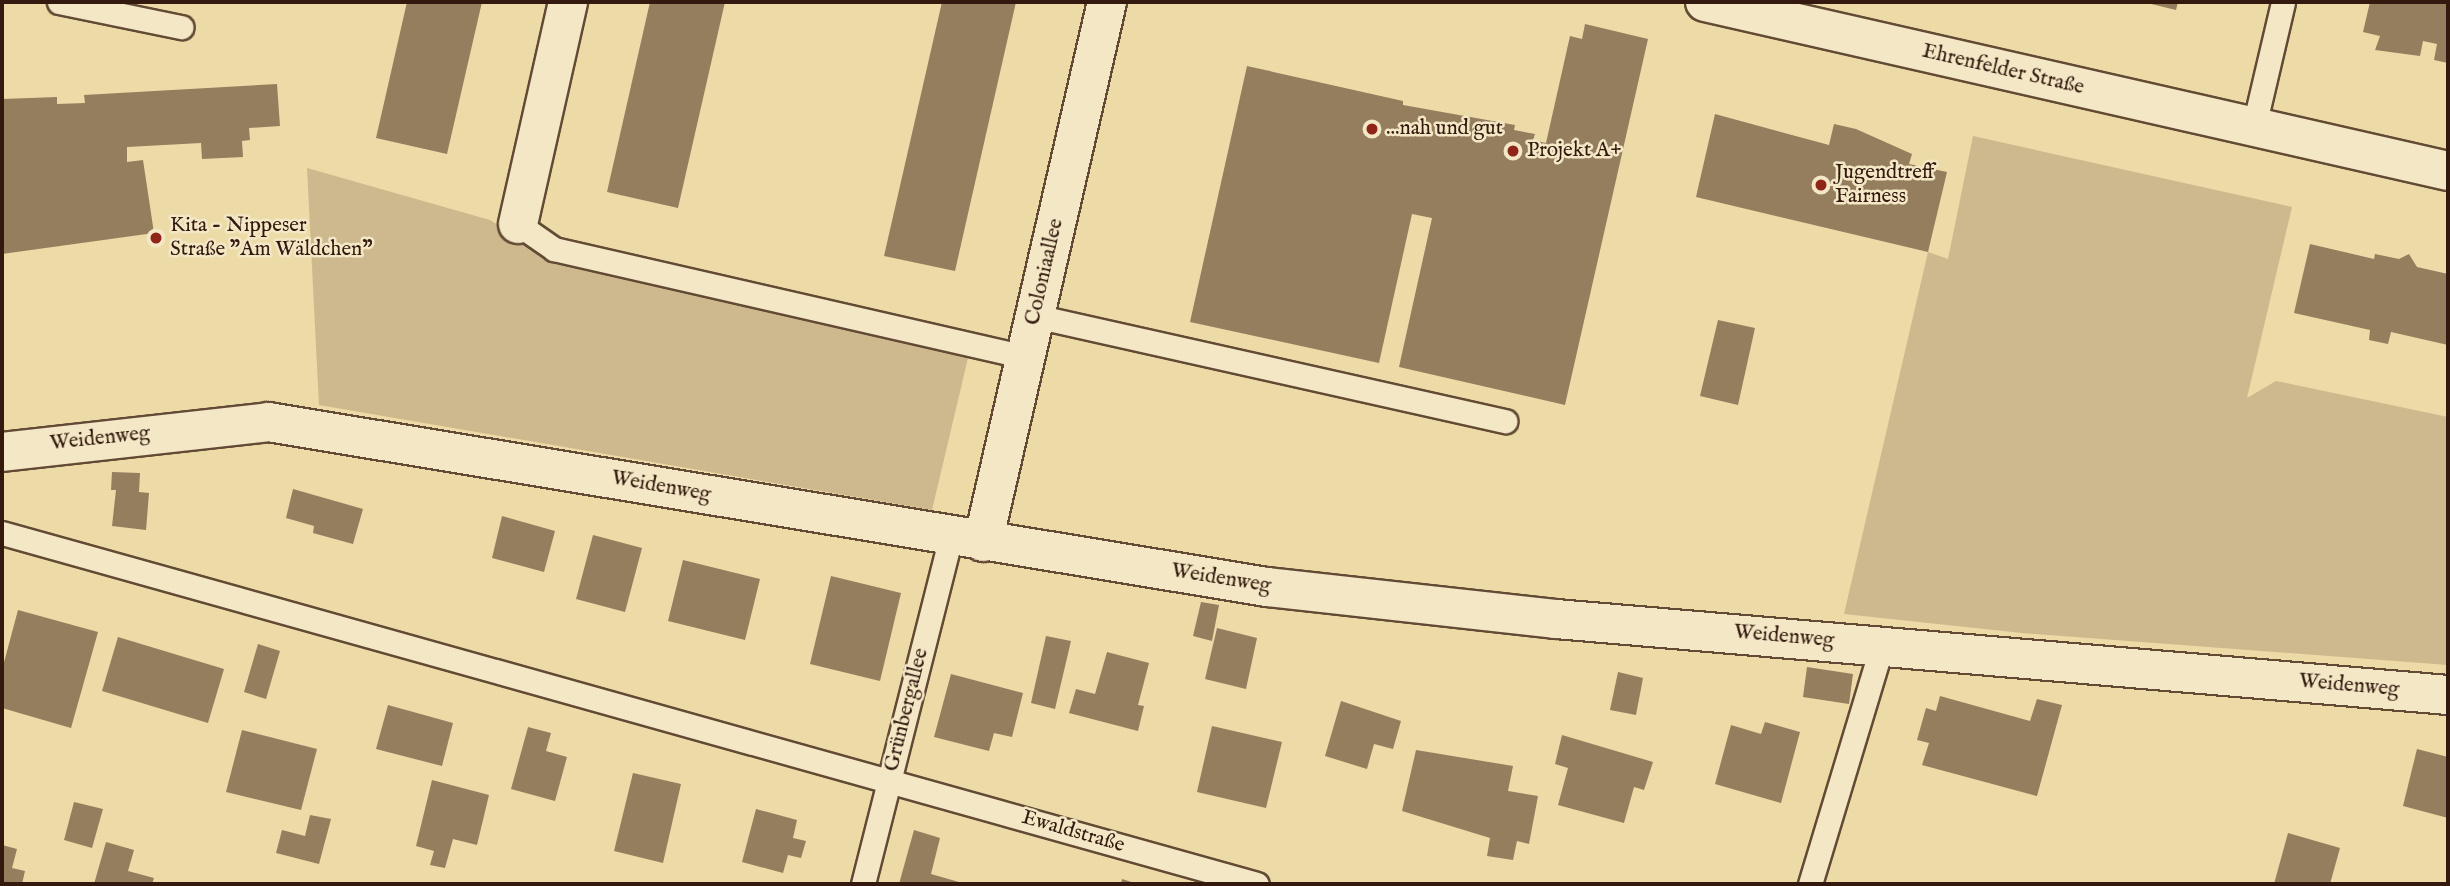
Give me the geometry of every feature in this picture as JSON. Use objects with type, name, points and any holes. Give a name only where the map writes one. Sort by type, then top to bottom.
[{"type":"street","points":[[519,224],[568,2]]},
{"type":"street","name":"Coloniaallee","points":[[967,539],[1025,357],[1107,2]]},
{"type":"street","name":"Ehrenfelder Straße","points":[[1704,2],[1753,7],[2448,171]]},
{"type":"street","name":"Weidenweg","points":[[2,452],[268,422],[967,539],[1267,586],[1556,619],[2448,695]]},
{"type":"lane","points":[[59,2],[181,27]]},
{"type":"lane","points":[[2254,126],[2283,2]]},
{"type":"lane","points":[[519,224],[554,249],[1025,357]]},
{"type":"lane","points":[[1035,316],[1505,421]]},
{"type":"lane","points":[[2,533],[890,780]]},
{"type":"lane","name":"Grünbergallee","points":[[863,884],[890,780],[967,539]]},
{"type":"lane","points":[[1810,884],[1882,646]]},
{"type":"lane","name":"Ewaldstraße","points":[[890,780],[1257,884]]},
{"type":"shaded area","points":[[1973,136],[2292,207],[2247,398],[2276,381],[2448,417],[2448,665],[2022,633],[1844,614],[1928,252],[1948,259]]},
{"type":"shaded area","points":[[307,168],[490,220],[549,256],[968,358],[932,510],[319,405]]},
{"type":"building","points":[[407,2],[482,2],[447,154],[376,138]]},
{"type":"building","points":[[650,2],[725,2],[678,208],[607,192]]},
{"type":"building","points":[[942,2],[1016,2],[955,271],[884,256]]},
{"type":"building","points":[[2143,2],[2178,2],[2176,10]]},
{"type":"building","points":[[2370,2],[2448,2],[2448,63],[2434,60],[2437,44],[2423,41],[2420,56],[2375,50],[2380,36],[2363,32]]},
{"type":"building","points":[[1585,24],[1648,39],[1565,405],[1399,367],[1432,218],[1412,214],[1379,363],[1190,322],[1247,66],[1403,101],[1403,105],[1515,125],[1514,130],[1535,134],[1533,140],[1546,143],[1570,36],[1582,39]]},
{"type":"building","points":[[277,84],[280,126],[249,128],[250,140],[242,141],[243,157],[202,159],[201,143],[127,147],[127,162],[143,160],[154,233],[2,254],[2,99],[57,97],[57,104],[85,103],[84,95]]},
{"type":"building","name":"Jugendtreff Fairness","points":[[1715,114],[1829,145],[1834,124],[1856,129],[1912,154],[1909,164],[1947,172],[1928,252],[1696,197]]},
{"type":"building","points":[[2310,244],[2374,259],[2375,254],[2399,259],[2409,254],[2417,267],[2448,274],[2448,345],[2391,332],[2388,344],[2369,340],[2370,330],[2294,313]]},
{"type":"building","points":[[1718,320],[1755,328],[1738,405],[1700,396]]},
{"type":"building","points":[[112,472],[140,473],[139,492],[149,493],[146,530],[112,526],[116,490],[111,490]]},
{"type":"building","points":[[293,489],[363,509],[353,544],[313,533],[314,526],[286,518]]},
{"type":"building","points":[[502,516],[555,531],[544,572],[492,558]]},
{"type":"building","points":[[593,535],[642,548],[625,612],[576,599]]},
{"type":"building","points":[[683,560],[760,579],[745,640],[668,621]]},
{"type":"building","points":[[831,576],[901,593],[880,681],[810,664]]},
{"type":"building","points":[[1201,602],[1219,605],[1212,641],[1193,636]]},
{"type":"building","points":[[18,610],[98,632],[71,728],[2,708],[2,670]]},
{"type":"building","points":[[1217,628],[1257,638],[1246,689],[1205,679]]},
{"type":"building","points":[[1046,636],[1071,641],[1055,709],[1031,703]]},
{"type":"building","points":[[118,637],[224,669],[208,723],[102,691]]},
{"type":"building","points":[[258,644],[280,651],[266,699],[244,692]]},
{"type":"building","points":[[1107,652],[1149,663],[1138,705],[1144,706],[1138,731],[1069,713],[1076,689],[1095,694]]},
{"type":"building","points":[[1807,667],[1853,674],[1849,704],[1803,697]]},
{"type":"building","points":[[1618,672],[1643,678],[1636,715],[1610,710]]},
{"type":"building","points":[[951,674],[1023,693],[1012,737],[994,733],[989,751],[934,737]]},
{"type":"building","points":[[1940,696],[2030,721],[2037,699],[2062,705],[2037,796],[1922,765],[1929,743],[1917,740],[1926,708],[1936,711]]},
{"type":"building","points":[[1341,701],[1401,721],[1393,749],[1374,744],[1367,769],[1325,756]]},
{"type":"building","points":[[388,705],[453,723],[442,766],[376,749]]},
{"type":"building","points":[[1765,722],[1800,732],[1781,803],[1715,784],[1731,725],[1761,734]]},
{"type":"building","points":[[1212,726],[1282,742],[1266,808],[1197,792]]},
{"type":"building","points":[[528,727],[551,733],[546,751],[567,757],[555,801],[511,789]]},
{"type":"building","points":[[242,730],[317,749],[301,810],[226,792]]},
{"type":"building","points":[[1562,735],[1653,762],[1644,790],[1634,787],[1624,823],[1558,805],[1568,768],[1555,764]]},
{"type":"building","points":[[2417,749],[2448,757],[2448,818],[2403,806]]},
{"type":"building","points":[[1416,750],[1513,766],[1508,791],[1538,796],[1529,844],[1517,841],[1513,860],[1487,856],[1490,838],[1402,811]]},
{"type":"building","points":[[633,773],[681,784],[663,863],[614,851]]},
{"type":"building","points":[[432,780],[489,795],[477,845],[453,839],[445,868],[430,865],[434,851],[416,846]]},
{"type":"building","points":[[74,802],[103,809],[92,848],[64,840]]},
{"type":"building","points":[[756,809],[797,820],[793,838],[806,841],[801,858],[788,855],[783,873],[742,862]]},
{"type":"building","points":[[310,815],[331,819],[319,864],[276,853],[282,830],[305,836]]},
{"type":"building","points":[[914,830],[940,838],[931,874],[966,884],[899,884]]},
{"type":"building","points":[[2288,833],[2340,848],[2330,884],[2274,884]]},
{"type":"building","points":[[106,842],[134,850],[128,871],[154,878],[152,884],[94,884]]},
{"type":"building","points":[[2,845],[17,849],[12,868],[25,871],[22,884],[2,884]]},
{"type":"building","points":[[1122,879],[1138,884],[1121,884]]},
{"type":"place","name":"...nah und gut","points":[[1372,129]]},
{"type":"place","name":"Projekt A+","points":[[1513,151]]},
{"type":"place","name":"Jugendtreff Fairness","points":[[1821,185]]},
{"type":"place","name":"Kita - Nippeser Straße \"Am Wäldchen\"","points":[[156,238]]}]
